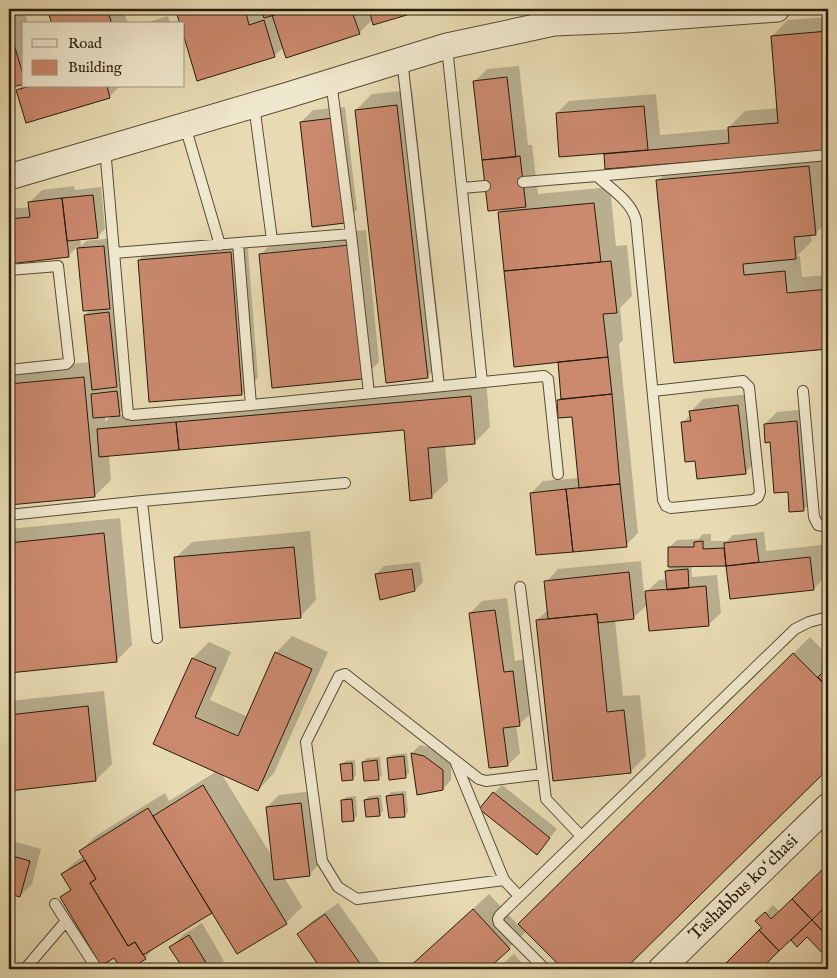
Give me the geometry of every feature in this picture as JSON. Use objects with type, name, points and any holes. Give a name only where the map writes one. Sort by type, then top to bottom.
[{"type":"street","points":[[9,177],[447,46],[554,23],[625,14],[777,9]]},
{"type":"street","name":"Tashabbus koʻchasi","points":[[661,969],[828,806]]},
{"type":"lane","points":[[447,46],[482,382]]},
{"type":"lane","points":[[402,60],[439,386]]},
{"type":"lane","points":[[331,82],[369,394]]},
{"type":"lane","points":[[254,104],[272,240]]},
{"type":"lane","points":[[185,125],[220,245]]},
{"type":"lane","points":[[105,148],[128,414],[251,405],[547,376],[558,474]]},
{"type":"lane","points":[[523,182],[828,154]]},
{"type":"lane","points":[[597,176],[630,205],[636,220],[663,500],[666,506],[671,508],[754,500],[758,497],[760,492],[749,387],[746,383],[743,381],[653,391]]},
{"type":"lane","points":[[462,188],[485,186]]},
{"type":"lane","points":[[114,253],[351,234]]},
{"type":"lane","points":[[238,243],[251,405]]},
{"type":"lane","points":[[9,270],[58,266],[69,361],[66,364],[9,370]]},
{"type":"lane","points":[[803,391],[814,517],[818,525],[828,527]]},
{"type":"lane","points":[[9,515],[345,483]]},
{"type":"lane","points":[[142,501],[157,638]]},
{"type":"lane","points":[[520,586],[546,799],[581,836]]},
{"type":"lane","points":[[544,969],[500,922],[498,918],[500,915],[795,629],[809,622],[828,617]]},
{"type":"lane","points":[[504,880],[357,899],[338,887],[322,861],[306,742],[339,676],[345,674],[482,781],[543,774]]},
{"type":"lane","points":[[456,761],[504,880],[519,896]]},
{"type":"lane","points":[[55,904],[97,969]]},
{"type":"lane","points":[[25,969],[66,921]]},
{"type":"building","points":[[47,9],[107,9],[111,22],[51,22]]},
{"type":"building","points":[[175,9],[245,9],[249,25],[264,20],[275,57],[197,81],[185,40],[185,22],[179,22]]},
{"type":"building","points":[[261,9],[284,9],[285,12],[264,18]]},
{"type":"building","points":[[294,9],[351,9],[360,34],[286,58],[272,15]]},
{"type":"building","points":[[369,9],[427,9],[373,25]]},
{"type":"building","points":[[9,27],[22,71],[22,85],[9,88]]},
{"type":"building","points":[[828,31],[828,151],[605,169],[604,154],[729,143],[728,127],[778,123],[771,36]]},
{"type":"building","points":[[507,77],[516,157],[482,160],[473,81]]},
{"type":"building","points":[[23,88],[108,88],[110,98],[26,123],[16,90]]},
{"type":"building","points":[[397,105],[428,378],[386,383],[355,110]]},
{"type":"building","points":[[644,106],[648,150],[559,157],[556,113]]},
{"type":"building","points":[[333,118],[345,223],[312,227],[300,122]]},
{"type":"building","points":[[520,156],[526,207],[488,211],[482,160]]},
{"type":"building","points":[[809,166],[816,235],[794,237],[796,259],[743,264],[744,275],[785,271],[787,293],[828,289],[828,349],[674,363],[656,180]]},
{"type":"building","points":[[93,195],[98,238],[67,241],[62,198]]},
{"type":"building","points":[[62,198],[69,257],[9,264],[9,219],[30,217],[28,202]]},
{"type":"building","points":[[594,203],[601,262],[504,271],[498,212]]},
{"type":"building","points":[[350,245],[363,379],[272,388],[259,254]]},
{"type":"building","points":[[104,246],[110,309],[83,311],[77,248]]},
{"type":"building","points":[[231,252],[242,395],[149,402],[138,260]]},
{"type":"building","points":[[611,261],[617,313],[603,314],[608,357],[514,367],[504,271]]},
{"type":"building","points":[[109,312],[117,387],[92,390],[84,315]]},
{"type":"building","points":[[608,357],[612,394],[561,399],[558,362]]},
{"type":"building","points":[[84,377],[95,497],[9,505],[9,384]]},
{"type":"building","points":[[117,391],[120,416],[93,418],[91,394]]},
{"type":"building","points":[[612,394],[620,484],[579,488],[572,417],[558,418],[557,400]]},
{"type":"building","points":[[471,396],[475,444],[428,448],[432,498],[410,501],[404,430],[179,450],[176,422]]},
{"type":"building","points":[[738,405],[746,474],[697,479],[695,461],[685,462],[681,422],[691,421],[689,411]]},
{"type":"building","points":[[797,421],[804,511],[789,512],[788,492],[774,493],[770,442],[765,443],[764,424]]},
{"type":"building","points":[[176,422],[179,450],[99,457],[97,429]]},
{"type":"building","points":[[620,484],[627,547],[573,552],[566,489]]},
{"type":"building","points":[[566,489],[573,552],[536,555],[530,493]]},
{"type":"building","points":[[104,533],[117,662],[9,673],[9,543]]},
{"type":"building","points":[[756,539],[759,562],[726,566],[724,543]]},
{"type":"building","points":[[703,541],[703,549],[724,548],[726,566],[668,567],[668,547],[694,547],[694,542]]},
{"type":"building","points":[[294,547],[301,618],[180,628],[174,557]]},
{"type":"building","points":[[810,557],[814,590],[730,599],[726,566]]},
{"type":"building","points":[[412,569],[415,591],[380,600],[375,574]]},
{"type":"building","points":[[688,569],[689,588],[667,590],[665,571]]},
{"type":"building","points":[[629,572],[634,619],[598,623],[597,614],[548,619],[544,581]]},
{"type":"building","points":[[706,586],[709,626],[649,631],[645,591]]},
{"type":"building","points":[[495,610],[504,672],[513,671],[520,726],[503,728],[508,766],[489,768],[469,613]]},
{"type":"building","points":[[597,614],[607,712],[624,710],[631,773],[553,781],[536,620]]},
{"type":"building","points":[[275,652],[312,669],[258,791],[153,744],[192,658],[216,668],[195,717],[238,736]]},
{"type":"building","points":[[793,653],[828,688],[828,769],[625,969],[563,969],[518,924]]},
{"type":"building","points":[[828,667],[828,688],[818,677]]},
{"type":"building","points":[[88,706],[96,781],[9,791],[9,715]]},
{"type":"building","points":[[411,753],[424,756],[443,770],[443,790],[417,795]]},
{"type":"building","points":[[404,756],[406,778],[389,780],[387,758]]},
{"type":"building","points":[[377,760],[379,780],[364,781],[362,762]]},
{"type":"building","points":[[352,763],[353,780],[342,781],[340,764]]},
{"type":"building","points":[[203,785],[287,924],[237,954],[153,816]]},
{"type":"building","points":[[493,792],[550,838],[537,855],[479,809]]},
{"type":"building","points":[[403,794],[405,817],[389,818],[386,796]]},
{"type":"building","points":[[378,798],[380,816],[366,817],[364,800]]},
{"type":"building","points":[[352,799],[354,821],[342,822],[341,800]]},
{"type":"building","points":[[301,803],[310,876],[274,880],[266,807]]},
{"type":"building","points":[[148,808],[212,913],[143,955],[135,942],[128,946],[90,883],[96,879],[79,851]]},
{"type":"building","points":[[9,855],[30,861],[20,897],[9,894]]},
{"type":"building","points":[[85,860],[96,879],[90,883],[128,946],[135,942],[146,959],[129,969],[121,969],[114,958],[101,966],[60,897],[71,890],[61,874]]},
{"type":"building","points":[[828,864],[828,904],[812,920],[792,899]]},
{"type":"building","points":[[792,899],[812,920],[779,951],[759,930],[762,928],[755,921],[765,912],[771,919]]},
{"type":"building","points":[[828,904],[828,933],[826,935],[812,920]]},
{"type":"building","points":[[473,909],[510,949],[488,969],[407,969]]},
{"type":"building","points":[[325,914],[364,969],[321,969],[297,934]]},
{"type":"building","points":[[812,920],[828,937],[828,959],[807,937],[797,947],[791,940]]},
{"type":"building","points":[[759,930],[779,951],[761,969],[732,969],[726,963]]},
{"type":"building","points":[[189,935],[210,969],[174,969],[181,965],[169,947]]}]
